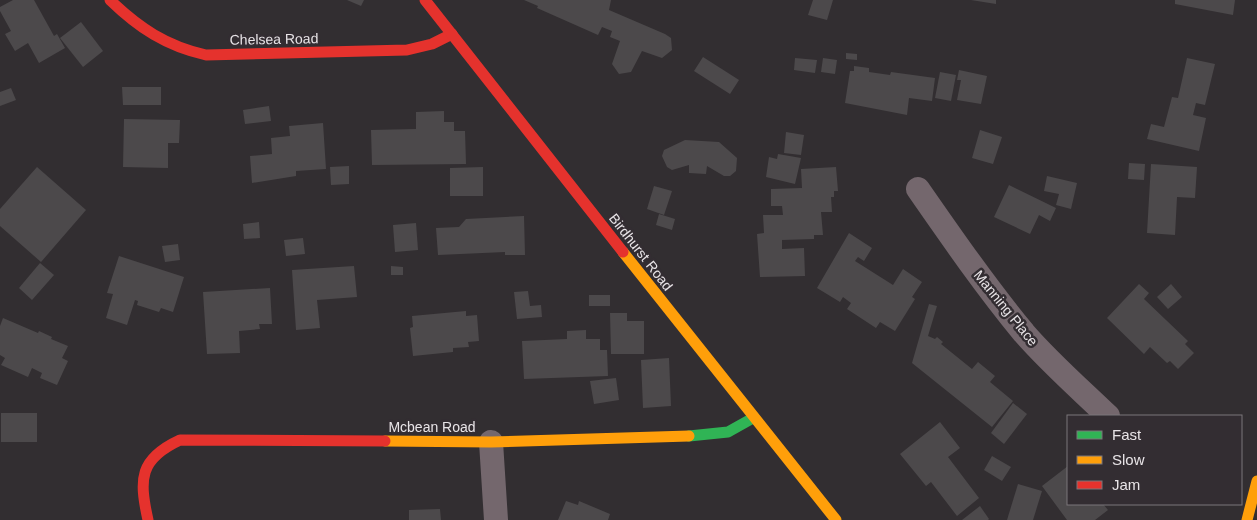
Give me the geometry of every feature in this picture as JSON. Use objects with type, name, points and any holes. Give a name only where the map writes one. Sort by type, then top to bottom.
[{"type":"street","name":"Chelsea Road","points":[[110,0],[131,21],[160,42],[179,50],[206,56],[407,50],[432,44],[452,34]]},
{"type":"street","name":"Birdhurst Road","points":[[425,0],[753,418],[836,520]]},
{"type":"street","name":"Manning Place","points":[[918,189],[956,245],[1024,333],[1051,362],[1107,415]]},
{"type":"street","name":"Mcbean Road","points":[[148,520],[141,492],[143,468],[155,453],[180,440],[492,442],[705,436],[728,432],[753,418]]},
{"type":"street","points":[[492,442],[496,520]]},
{"type":"street","points":[[1247,520],[1250,490]]},
{"type":"building","points":[[13,0],[34,0],[54,36],[57,34],[65,48],[39,63],[28,43],[15,51],[5,34],[11,31],[0,11],[0,7]]},
{"type":"building","points":[[347,0],[364,0],[361,6]]},
{"type":"building","points":[[524,0],[611,0],[609,10],[665,34],[671,38],[672,50],[662,58],[642,51],[631,72],[619,74],[612,64],[620,41],[610,37],[612,31],[602,27],[598,35],[537,8],[538,6]]},
{"type":"building","points":[[813,0],[833,0],[827,20],[808,15]]},
{"type":"building","points":[[971,0],[996,0],[996,4]]},
{"type":"building","points":[[1175,0],[1235,0],[1233,15],[1175,4]]},
{"type":"building","points":[[81,22],[103,51],[83,67],[60,38]]},
{"type":"building","points":[[846,53],[857,54],[857,60],[846,59]]},
{"type":"building","points":[[703,57],[739,80],[730,94],[694,71]]},
{"type":"building","points":[[795,58],[817,60],[815,73],[794,70]]},
{"type":"building","points":[[823,58],[837,60],[835,74],[821,72]]},
{"type":"building","points":[[1187,58],[1215,64],[1205,105],[1196,103],[1193,115],[1206,118],[1199,151],[1147,139],[1151,124],[1164,127],[1172,97],[1178,98]]},
{"type":"building","points":[[854,66],[869,68],[869,72],[890,75],[891,72],[935,78],[932,101],[909,98],[907,115],[845,103],[850,71],[854,71]]},
{"type":"building","points":[[959,70],[987,76],[981,104],[957,100],[961,80],[957,80]]},
{"type":"building","points":[[940,72],[956,75],[951,101],[935,98]]},
{"type":"building","points":[[122,87],[161,87],[161,105],[123,105]]},
{"type":"building","points":[[11,88],[16,100],[0,106],[0,92]]},
{"type":"building","points":[[269,106],[271,121],[245,124],[243,110]]},
{"type":"building","points":[[444,111],[444,122],[454,122],[454,131],[465,131],[466,164],[372,165],[371,130],[416,129],[416,112]]},
{"type":"building","points":[[124,119],[180,120],[179,143],[168,143],[168,168],[123,167]]},
{"type":"building","points":[[323,123],[326,169],[296,171],[296,176],[252,183],[250,156],[272,154],[271,138],[290,136],[289,126]]},
{"type":"building","points":[[980,130],[1002,137],[993,164],[972,158]]},
{"type":"building","points":[[786,132],[804,135],[801,155],[784,153]]},
{"type":"building","points":[[685,140],[719,142],[737,158],[736,171],[730,176],[724,176],[707,166],[706,174],[689,173],[689,165],[672,170],[667,167],[662,156],[664,150]]},
{"type":"building","points":[[778,154],[801,158],[795,184],[766,177],[769,157],[777,159]]},
{"type":"building","points":[[1129,163],[1145,164],[1144,180],[1128,179]]},
{"type":"building","points":[[1151,164],[1197,167],[1195,198],[1177,197],[1175,235],[1147,233]]},
{"type":"building","points":[[349,166],[349,184],[331,185],[330,167]]},
{"type":"building","points":[[37,167],[86,210],[41,262],[0,226],[0,209]]},
{"type":"building","points":[[483,167],[483,196],[450,196],[450,168]]},
{"type":"building","points":[[836,167],[838,191],[834,191],[834,197],[831,197],[832,212],[821,212],[823,235],[814,235],[814,239],[782,240],[782,249],[804,248],[805,276],[760,277],[757,234],[764,233],[763,215],[783,215],[782,206],[771,206],[771,189],[802,188],[801,169]]},
{"type":"building","points":[[1047,176],[1077,183],[1071,209],[1056,205],[1059,194],[1044,191]]},
{"type":"building","points":[[1009,185],[1056,208],[1050,221],[1039,215],[1030,234],[994,217]]},
{"type":"building","points":[[654,186],[672,191],[664,215],[647,209]]},
{"type":"building","points":[[659,214],[675,219],[672,230],[656,225]]},
{"type":"building","points":[[524,216],[525,255],[505,255],[505,252],[438,255],[436,228],[459,227],[466,219]]},
{"type":"building","points":[[259,222],[260,238],[244,239],[243,224]]},
{"type":"building","points":[[416,223],[418,250],[395,252],[393,225]]},
{"type":"building","points":[[849,233],[872,248],[864,261],[858,257],[855,261],[893,285],[903,269],[922,282],[912,297],[915,299],[895,331],[880,322],[876,328],[847,309],[851,303],[843,297],[840,302],[817,288]]},
{"type":"building","points":[[303,238],[305,254],[286,256],[284,240]]},
{"type":"building","points":[[178,244],[180,260],[165,262],[162,246]]},
{"type":"building","points":[[119,256],[184,277],[173,312],[161,308],[159,312],[137,305],[138,301],[135,300],[127,325],[106,318],[113,294],[107,293]]},
{"type":"building","points":[[40,263],[54,275],[32,300],[19,288]]},
{"type":"building","points":[[354,266],[357,297],[317,300],[320,328],[296,330],[292,270]]},
{"type":"building","points":[[391,266],[403,267],[403,275],[391,275]]},
{"type":"building","points":[[1139,284],[1149,293],[1144,299],[1188,341],[1185,344],[1194,353],[1178,369],[1170,361],[1167,363],[1150,347],[1144,354],[1107,318]]},
{"type":"building","points":[[1171,284],[1182,297],[1168,309],[1157,297]]},
{"type":"building","points":[[270,288],[272,324],[259,324],[260,329],[239,331],[240,353],[207,354],[203,292]]},
{"type":"building","points":[[528,291],[530,306],[541,305],[542,317],[517,319],[514,292]]},
{"type":"building","points":[[589,295],[610,295],[610,306],[589,306]]},
{"type":"building","points":[[929,304],[937,306],[928,336],[935,339],[937,337],[943,342],[941,344],[972,369],[978,362],[995,376],[990,382],[1013,401],[992,427],[912,363]]},
{"type":"building","points":[[466,311],[466,316],[477,315],[479,341],[468,342],[469,347],[453,348],[453,352],[413,356],[410,328],[413,327],[412,316]]},
{"type":"building","points":[[610,313],[627,313],[627,321],[644,321],[644,354],[611,354]]},
{"type":"building","points":[[3,318],[38,333],[39,331],[52,337],[51,339],[68,346],[62,358],[68,361],[57,385],[40,378],[42,373],[32,368],[28,377],[1,365],[5,358],[0,355],[0,326]]},
{"type":"building","points":[[586,330],[586,339],[600,339],[600,350],[607,350],[608,376],[524,379],[522,341],[567,339],[567,331]]},
{"type":"building","points":[[669,358],[671,406],[643,408],[641,360]]},
{"type":"building","points":[[616,378],[619,400],[594,404],[590,381]]},
{"type":"building","points":[[1013,403],[1027,414],[1004,444],[991,433]]},
{"type":"building","points":[[1,413],[37,413],[37,442],[1,442]]},
{"type":"building","points":[[940,422],[960,448],[948,457],[979,498],[957,516],[931,482],[926,486],[900,454]]},
{"type":"building","points":[[992,456],[1011,467],[1002,481],[984,470]]},
{"type":"building","points":[[1067,467],[1067,505],[1104,505],[1108,510],[1095,520],[1067,520],[1042,486]]},
{"type":"building","points":[[1018,484],[1042,491],[1033,520],[1007,520]]},
{"type":"building","points":[[566,501],[578,505],[579,501],[610,514],[608,520],[558,520]]},
{"type":"building","points":[[980,506],[988,520],[962,520]]},
{"type":"building","points":[[440,509],[441,520],[409,520],[409,510]]},
{"type":"traffic: fast","points":[[689,436],[728,432],[753,418]]},
{"type":"traffic: slow","points":[[623,252],[836,520]]},
{"type":"traffic: slow","points":[[385,441],[491,442],[689,436]]},
{"type":"traffic: slow","points":[[1247,520],[1257,481]]},
{"type":"traffic: jam","points":[[110,0],[154,35],[178,47],[206,55],[407,50],[432,44],[452,34]]},
{"type":"traffic: jam","points":[[425,0],[623,252]]},
{"type":"traffic: jam","points":[[148,520],[143,493],[145,472],[149,463],[156,455],[180,440],[385,441]]}]
